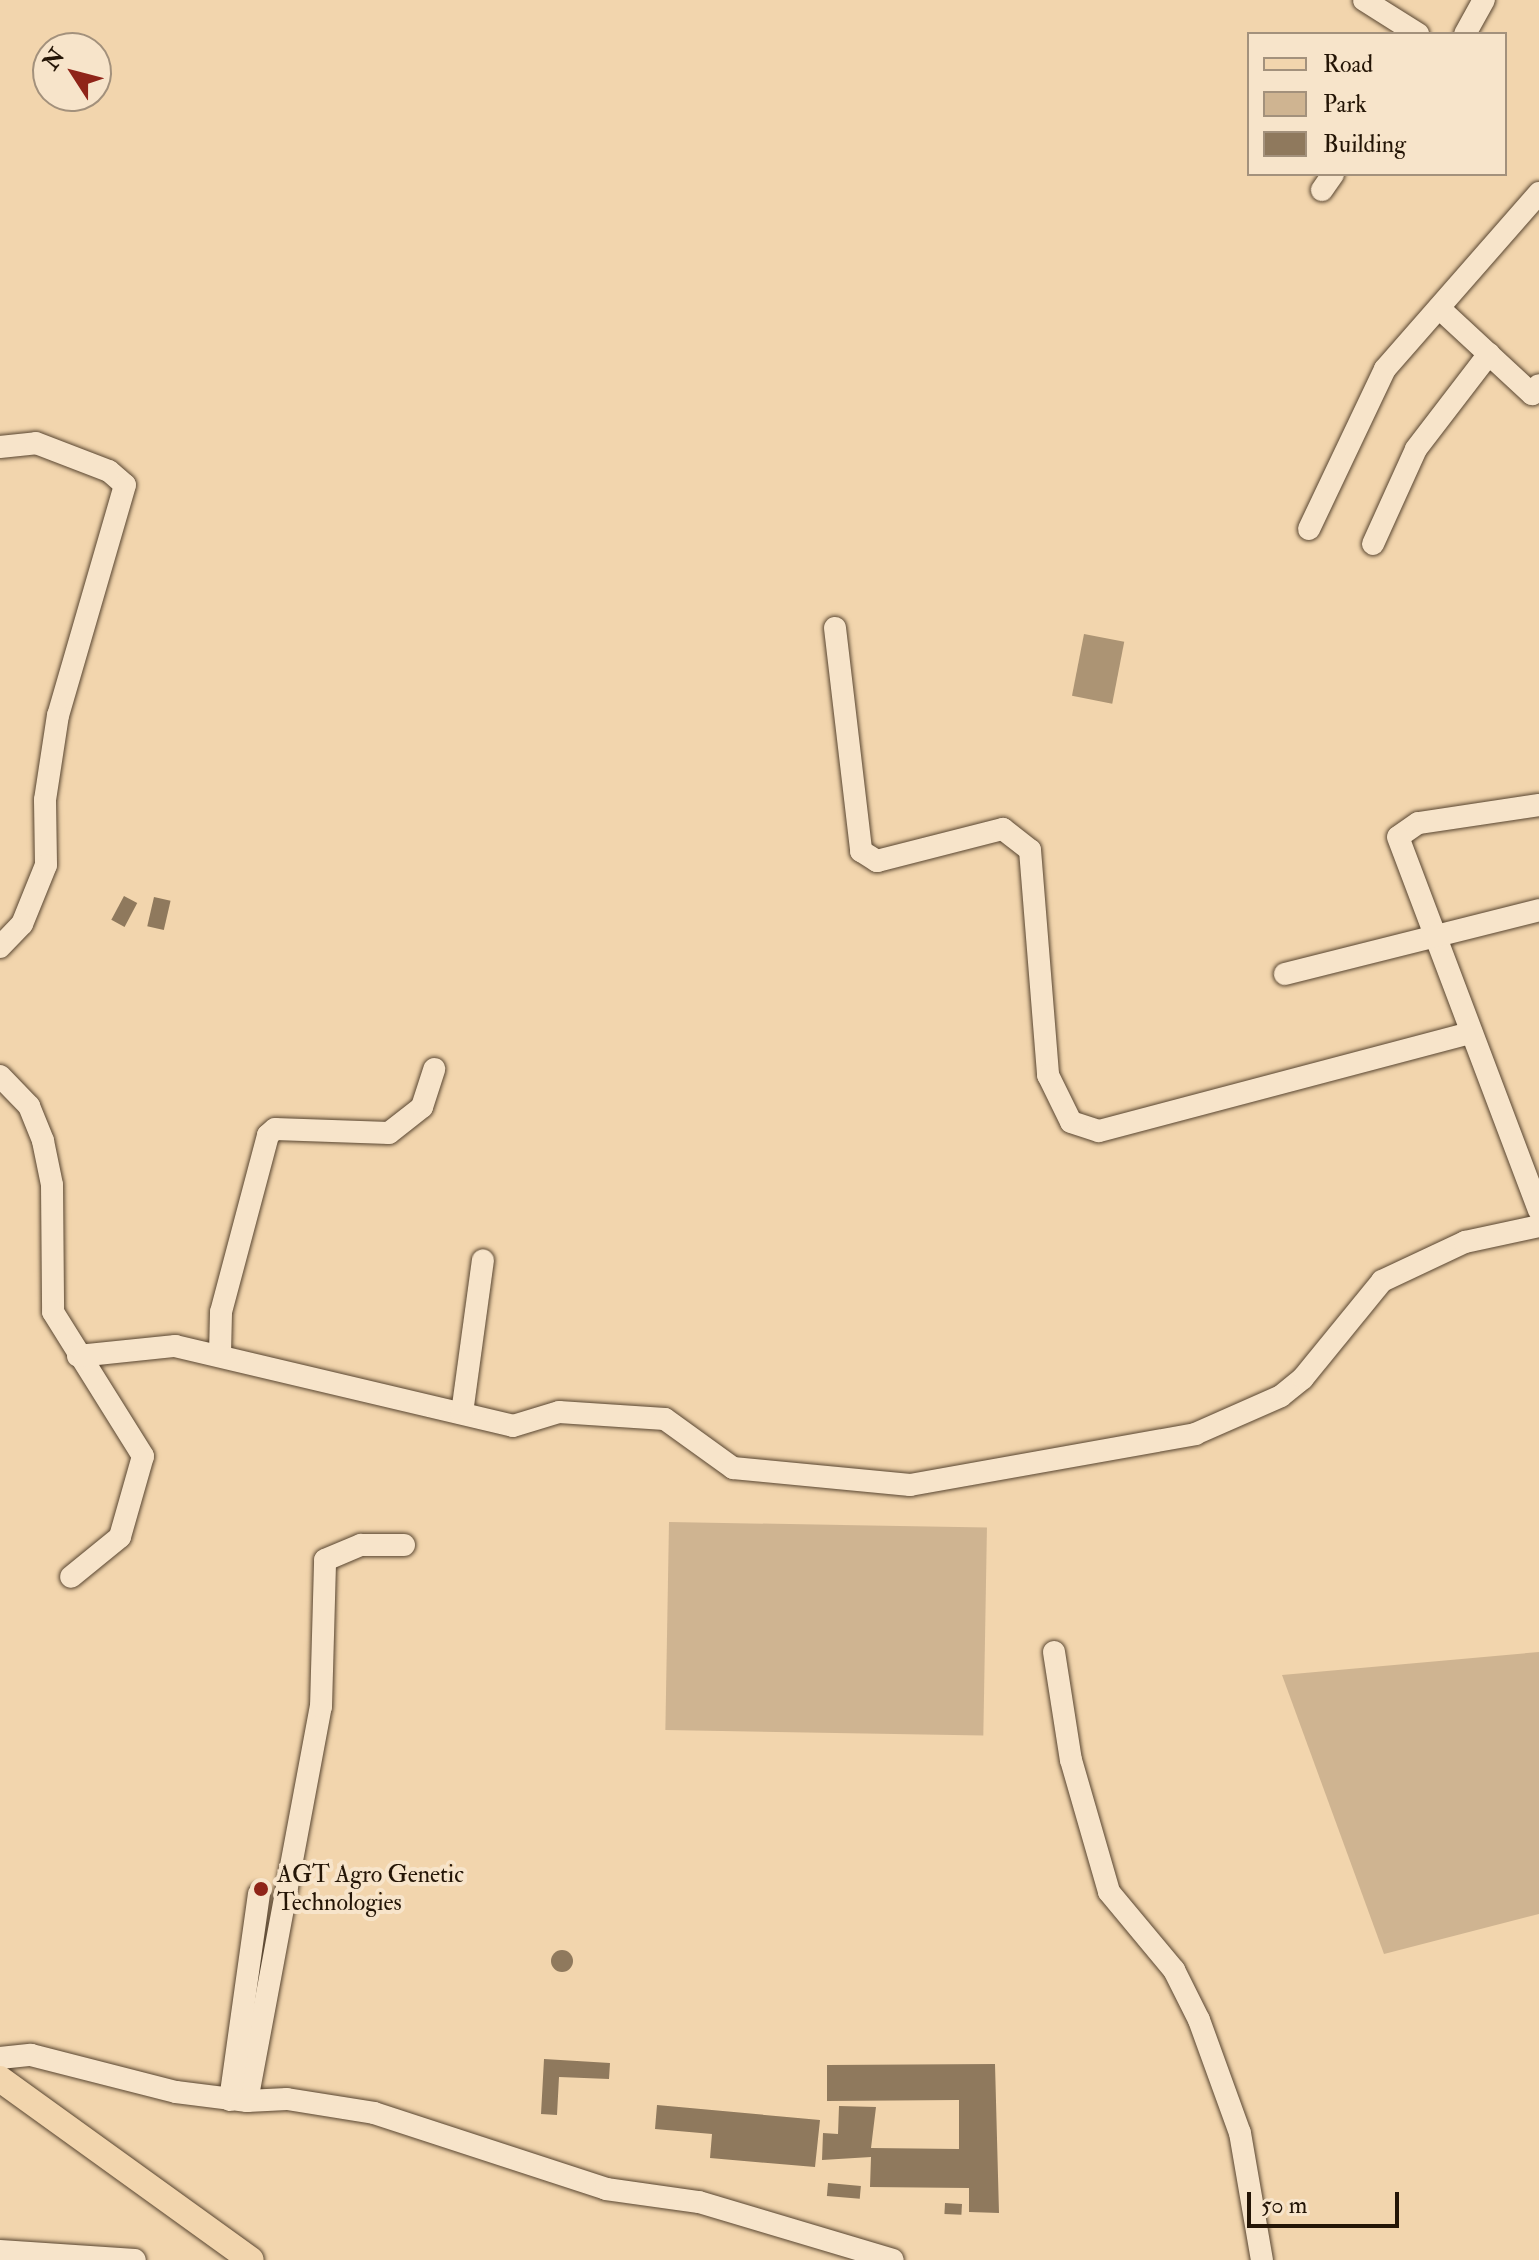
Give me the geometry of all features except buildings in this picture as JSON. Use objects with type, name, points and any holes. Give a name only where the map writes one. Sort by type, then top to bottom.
[{"type":"main road","points":[[0,2079],[251,2260]]},
{"type":"street","points":[[1364,0],[1415,32]]},
{"type":"street","points":[[1466,32],[1484,0]]},
{"type":"street","points":[[1309,529],[1385,369],[1539,193]]},
{"type":"street","points":[[1439,308],[1532,394],[1539,385]]},
{"type":"street","points":[[1373,544],[1416,449],[1489,354]]},
{"type":"street","points":[[0,447],[36,443],[109,471],[125,485],[58,715],[45,800],[46,865],[22,924],[0,947]]},
{"type":"street","points":[[835,628],[861,851],[877,861],[1003,829],[1030,850],[1048,1075],[1071,1122],[1099,1131],[1471,1033]]},
{"type":"street","points":[[1539,805],[1401,830],[1398,843],[1539,1210]]},
{"type":"street","points":[[1285,974],[1539,910]]},
{"type":"street","points":[[220,1354],[221,1312],[268,1135],[275,1129],[389,1133],[422,1107],[434,1069]]},
{"type":"street","points":[[0,1076],[29,1106],[43,1141],[52,1185],[53,1312],[143,1456],[120,1537],[71,1577]]},
{"type":"street","points":[[78,1356],[175,1346],[220,1354],[513,1426],[559,1412],[665,1419],[733,1468],[885,1485],[1139,1448],[1195,1434],[1281,1396],[1382,1281],[1465,1242],[1539,1226]]},
{"type":"street","points":[[462,1413],[483,1260]]},
{"type":"street","points":[[238,2101],[321,1707],[325,1560],[361,1545],[404,1545]]},
{"type":"street","points":[[1054,1652],[1071,1760],[1109,1892],[1174,1970],[1199,2020],[1244,2148],[1262,2260]]},
{"type":"street","points":[[238,2101],[259,1894]]},
{"type":"street","points":[[0,2058],[31,2055],[238,2101],[287,2099],[374,2113],[606,2189],[699,2202],[893,2260]]},
{"type":"street","points":[[0,2251],[135,2260]]},
{"type":"green space","points":[[669,1522],[987,1528],[983,1736],[665,1730]]},
{"type":"green space","points":[[1539,1652],[1539,1914],[1384,1954],[1282,1675]]},
{"type":"shaded area","points":[[1084,634],[1124,642],[1112,704],[1072,696]]},
{"type":"place","name":"AGT Agro Genetic Technologies","points":[[261,1889]]}]
